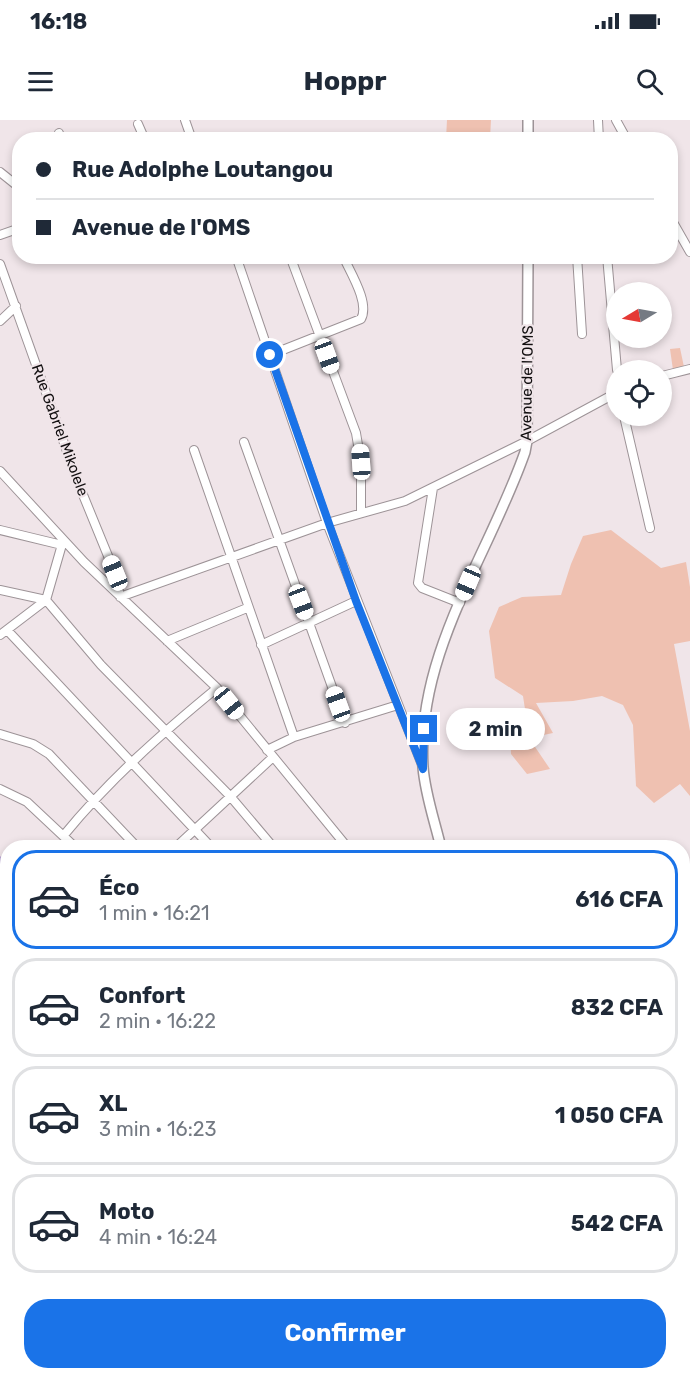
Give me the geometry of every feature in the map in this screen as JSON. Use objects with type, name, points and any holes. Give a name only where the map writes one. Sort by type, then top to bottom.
[{"type":"street","points":[[138,124],[142,132]]},
{"type":"street","points":[[0,172],[12,182]]},
{"type":"street","points":[[678,231],[690,252]]},
{"type":"street","name":"Rue Gabriel Mikolele","points":[[0,264],[79,485],[115,573],[120,597]]},
{"type":"street","points":[[239,264],[327,523],[423,769]]},
{"type":"street","points":[[293,264],[360,448],[361,513]]},
{"type":"street","points":[[270,355],[361,319],[364,314],[362,301],[346,264]]},
{"type":"street","name":"Avenue de l'OMS","points":[[439,840],[423,769],[424,715],[430,683],[460,603],[505,502],[527,441],[528,264]]},
{"type":"street","points":[[578,264],[582,334]]},
{"type":"street","points":[[608,264],[616,360]]},
{"type":"street","points":[[0,321],[16,306]]},
{"type":"street","points":[[672,374],[690,369]]},
{"type":"street","points":[[120,597],[327,523],[405,501],[527,441],[606,398]]},
{"type":"street","points":[[626,426],[650,528]]},
{"type":"street","points":[[244,442],[259,480],[277,540],[345,723]]},
{"type":"street","points":[[194,450],[229,557],[294,737]]},
{"type":"street","points":[[0,471],[63,543],[217,688],[341,840]]},
{"type":"street","points":[[433,488],[418,583],[422,588],[460,603]]},
{"type":"street","points":[[0,530],[63,543]]},
{"type":"street","points":[[63,543],[46,600],[3,632],[133,761],[205,840]]},
{"type":"street","points":[[0,590],[46,600],[101,665],[230,796],[267,840]]},
{"type":"street","points":[[261,645],[356,601]]},
{"type":"street","points":[[167,641],[247,608]]},
{"type":"street","points":[[64,836],[94,800],[164,731],[217,688]]},
{"type":"street","points":[[267,750],[294,737],[398,705]]},
{"type":"street","points":[[0,734],[33,744],[49,754],[131,840]]},
{"type":"street","points":[[183,840],[272,758]]},
{"type":"street","points":[[0,789],[27,802],[68,840]]},
{"type":"shaded area","points":[[447,120],[491,120],[490,132],[446,132]]},
{"type":"shaded area","points":[[680,348],[684,367],[673,370],[670,349]]},
{"type":"shaded area","points":[[611,530],[661,568],[686,562],[690,587],[690,641],[674,644],[690,731],[690,796],[680,784],[654,803],[636,786],[633,725],[623,705],[602,696],[573,701],[536,703],[553,733],[529,738],[550,769],[527,774],[511,754],[510,735],[528,729],[523,696],[495,678],[489,631],[499,607],[522,597],[561,595],[583,536]]},
{"type":"route","points":[[270,355],[327,523],[423,769],[424,729]]}]
